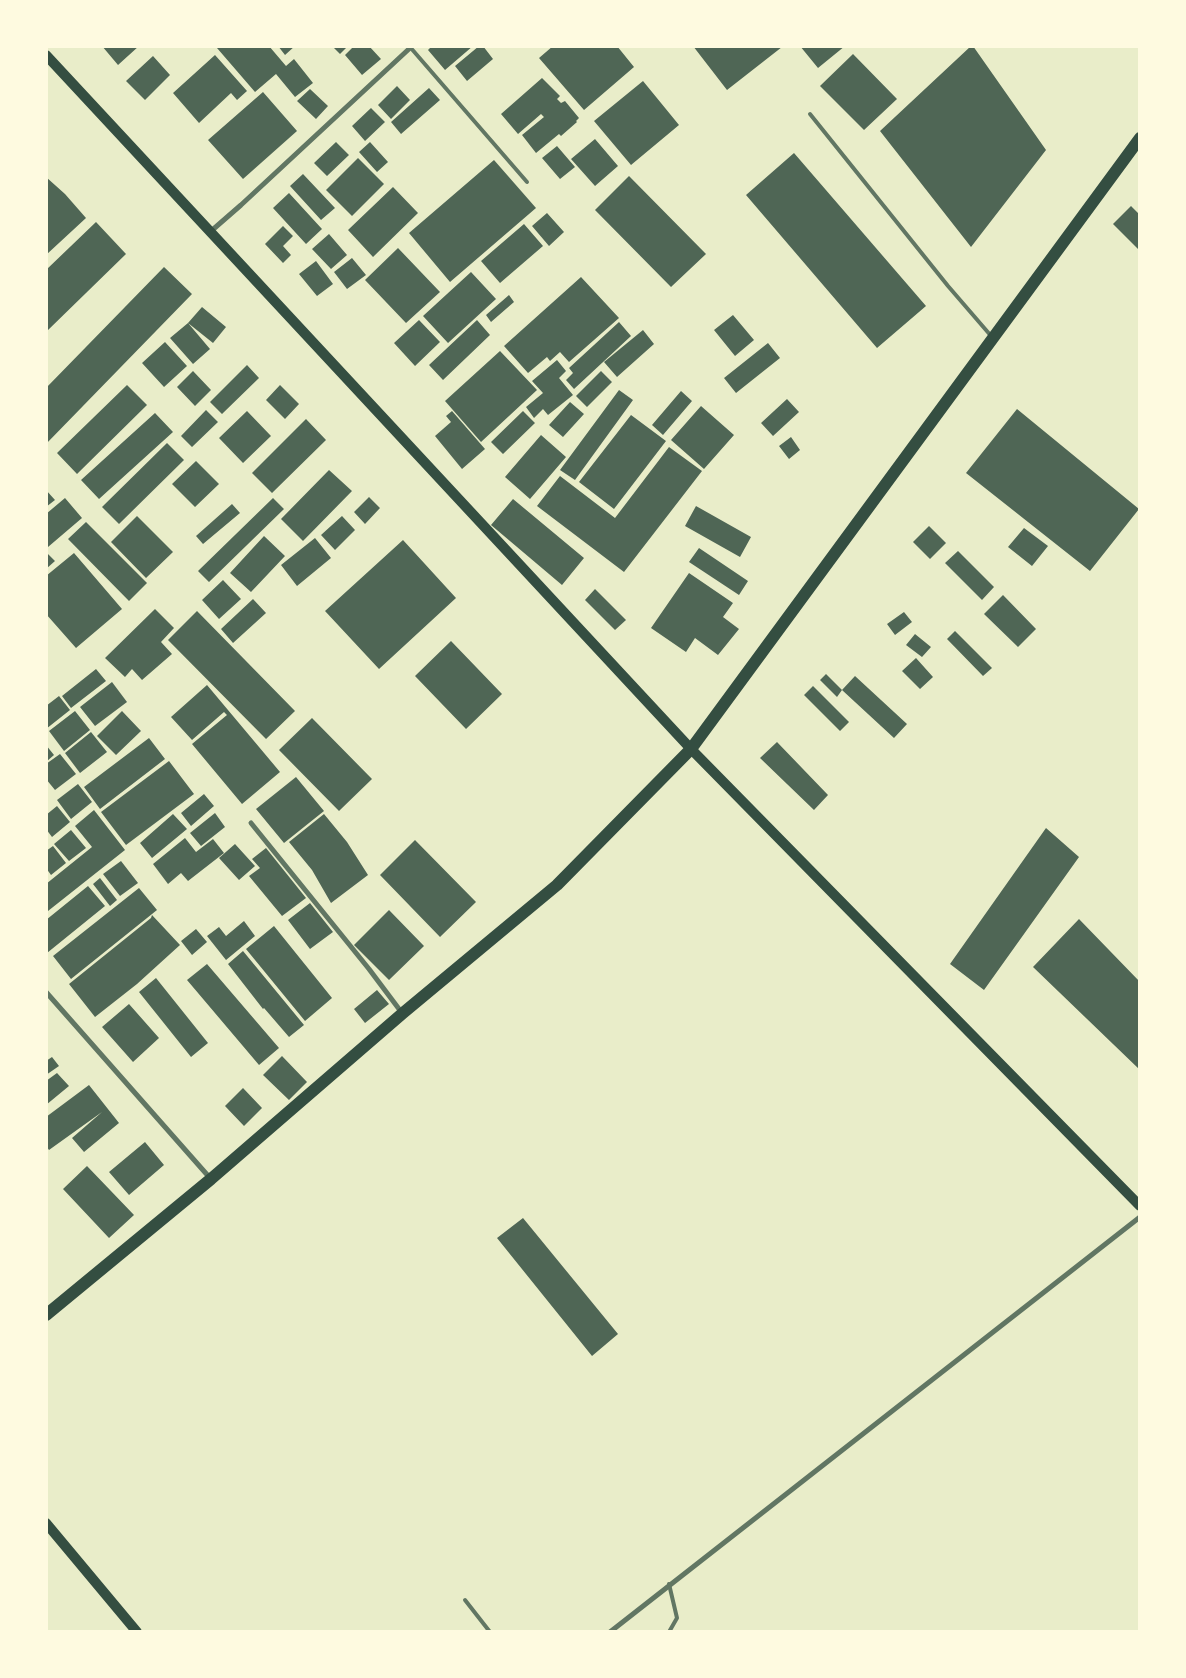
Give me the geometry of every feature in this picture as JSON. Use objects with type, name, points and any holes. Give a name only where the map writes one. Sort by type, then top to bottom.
[{"type":"main road","points":[[46,55],[691,749],[1140,1206]]},
{"type":"main road","points":[[46,1315],[210,1179],[402,1013],[556,884],[691,749],[1140,138]]},
{"type":"main road","points":[[46,1523],[137,1632]]},
{"type":"street","points":[[210,232],[410,47]]},
{"type":"street","points":[[251,822],[402,1013]]},
{"type":"street","points":[[46,992],[210,1179]]},
{"type":"street","points":[[610,1632],[1140,1217]]},
{"type":"lane","points":[[410,47],[527,182]]},
{"type":"lane","points":[[810,114],[993,339]]},
{"type":"lane","points":[[669,1584],[677,1618],[669,1632]]},
{"type":"lane","points":[[465,1600],[490,1632]]},
{"type":"building","points":[[102,46],[139,46],[118,65]]},
{"type":"building","points":[[219,46],[269,46],[286,66],[294,59],[313,83],[295,97],[276,74],[255,92],[217,48]]},
{"type":"building","points":[[278,46],[295,46],[285,55]]},
{"type":"building","points":[[332,46],[348,46],[340,54]]},
{"type":"building","points":[[354,46],[369,46],[381,59],[362,75],[345,55]]},
{"type":"building","points":[[432,46],[473,46],[445,70],[428,50]]},
{"type":"building","points":[[479,46],[483,46],[493,59],[467,81],[455,66]]},
{"type":"building","points":[[553,46],[617,46],[634,67],[584,110],[539,58]]},
{"type":"building","points":[[693,46],[781,46],[782,47],[727,90]]},
{"type":"building","points":[[800,46],[845,46],[818,68]]},
{"type":"building","points":[[973,46],[1046,150],[971,247],[880,131]]},
{"type":"building","points":[[853,54],[897,99],[864,130],[820,86]]},
{"type":"building","points":[[215,55],[247,91],[237,100],[231,93],[199,123],[173,93]]},
{"type":"building","points":[[153,56],[170,75],[145,100],[126,81]]},
{"type":"building","points":[[542,78],[560,96],[557,99],[561,103],[565,101],[579,118],[561,136],[559,134],[536,153],[522,135],[544,117],[541,114],[518,134],[501,114]]},
{"type":"building","points":[[643,81],[679,125],[631,165],[594,121]]},
{"type":"building","points":[[397,86],[410,100],[391,119],[378,105]]},
{"type":"building","points":[[429,88],[440,100],[401,134],[391,122]]},
{"type":"building","points":[[310,89],[328,106],[316,119],[297,101]]},
{"type":"building","points":[[263,92],[297,131],[243,179],[208,140]]},
{"type":"building","points":[[371,108],[385,122],[365,141],[352,126]]},
{"type":"building","points":[[595,139],[618,166],[595,186],[571,159]]},
{"type":"building","points":[[336,142],[349,155],[327,176],[314,163]]},
{"type":"building","points":[[370,142],[388,162],[377,172],[359,152]]},
{"type":"building","points":[[557,146],[575,167],[560,179],[542,158]]},
{"type":"building","points":[[794,153],[926,306],[877,348],[746,195]]},
{"type":"building","points":[[358,158],[384,184],[352,216],[326,190]]},
{"type":"building","points":[[494,160],[536,208],[450,282],[409,233]]},
{"type":"building","points":[[303,174],[335,208],[321,220],[290,186]]},
{"type":"building","points":[[629,176],[706,254],[671,287],[595,210]]},
{"type":"building","points":[[46,177],[65,194],[86,218],[46,255]]},
{"type":"building","points":[[393,187],[418,213],[373,257],[348,230]]},
{"type":"building","points":[[289,193],[322,229],[306,244],[273,208]]},
{"type":"building","points":[[1131,206],[1140,215],[1140,251],[1113,224]]},
{"type":"building","points":[[547,213],[564,232],[549,246],[532,226]]},
{"type":"building","points":[[96,222],[126,254],[46,332],[46,270]]},
{"type":"building","points":[[524,224],[543,246],[500,283],[481,261]]},
{"type":"building","points":[[283,226],[293,236],[283,246],[291,255],[283,263],[265,244]]},
{"type":"building","points":[[329,234],[347,255],[331,269],[312,249]]},
{"type":"building","points":[[398,248],[440,292],[406,323],[365,280]]},
{"type":"building","points":[[352,258],[366,275],[347,289],[334,272]]},
{"type":"building","points":[[316,261],[333,284],[317,296],[299,274]]},
{"type":"building","points":[[164,267],[192,294],[46,444],[46,388]]},
{"type":"building","points":[[471,272],[496,299],[448,343],[423,316]]},
{"type":"building","points":[[581,277],[619,318],[569,362],[560,352],[550,361],[547,357],[528,373],[504,346]]},
{"type":"building","points":[[509,295],[514,302],[491,322],[486,315]]},
{"type":"building","points":[[202,307],[226,327],[213,343],[188,323]]},
{"type":"building","points":[[733,315],[754,340],[735,356],[714,330]]},
{"type":"building","points":[[419,320],[440,342],[415,366],[394,343]]},
{"type":"building","points":[[477,320],[490,335],[443,380],[429,365]]},
{"type":"building","points":[[619,322],[631,336],[574,389],[566,380],[573,373],[569,368]]},
{"type":"building","points":[[188,323],[210,349],[193,364],[170,338]]},
{"type":"building","points":[[643,330],[654,344],[617,377],[604,362]]},
{"type":"building","points":[[165,342],[187,366],[164,387],[142,363]]},
{"type":"building","points":[[768,343],[780,358],[736,393],[724,378]]},
{"type":"building","points":[[500,351],[537,390],[481,442],[445,401]]},
{"type":"building","points":[[557,360],[566,371],[559,378],[573,395],[548,415],[543,409],[534,418],[526,407],[543,393],[532,381]]},
{"type":"building","points":[[247,365],[259,378],[222,414],[210,402]]},
{"type":"building","points":[[193,371],[211,390],[195,406],[177,387]]},
{"type":"building","points":[[601,371],[612,382],[587,407],[576,396]]},
{"type":"building","points":[[127,385],[147,405],[77,474],[57,453]]},
{"type":"building","points":[[280,385],[299,404],[285,419],[266,400]]},
{"type":"building","points":[[619,390],[633,400],[575,480],[560,470]]},
{"type":"building","points":[[681,391],[692,401],[663,435],[652,425]]},
{"type":"building","points":[[787,399],[799,412],[773,436],[761,423]]},
{"type":"building","points":[[570,402],[584,414],[563,437],[549,425]]},
{"type":"building","points":[[701,406],[734,435],[704,469],[671,440]]},
{"type":"building","points":[[1017,409],[1139,509],[1090,571],[966,473]]},
{"type":"building","points":[[206,410],[218,422],[192,447],[181,436]]},
{"type":"building","points":[[247,411],[271,436],[243,463],[219,438]]},
{"type":"building","points":[[452,411],[485,449],[462,469],[435,436],[451,422],[446,416]]},
{"type":"building","points":[[523,411],[535,423],[503,454],[491,442]]},
{"type":"building","points":[[155,413],[173,432],[99,499],[81,480]]},
{"type":"building","points":[[631,415],[666,441],[614,509],[579,482]]},
{"type":"building","points":[[306,419],[326,440],[272,493],[252,473]]},
{"type":"building","points":[[541,435],[566,457],[530,499],[505,477]]},
{"type":"building","points":[[791,437],[800,450],[789,459],[779,446]]},
{"type":"building","points":[[167,443],[184,460],[119,524],[102,507]]},
{"type":"building","points":[[669,447],[702,471],[624,572],[537,506],[560,476],[615,518]]},
{"type":"building","points":[[196,461],[219,484],[195,507],[172,484]]},
{"type":"building","points":[[329,470],[352,491],[303,541],[281,519]]},
{"type":"building","points":[[46,490],[55,500],[46,507]]},
{"type":"building","points":[[369,497],[380,508],[365,524],[354,512]]},
{"type":"building","points":[[65,498],[82,518],[48,547],[46,546],[46,514]]},
{"type":"building","points":[[273,498],[284,509],[209,582],[198,571]]},
{"type":"building","points":[[513,499],[584,558],[562,585],[491,525]]},
{"type":"building","points":[[232,504],[240,513],[203,544],[196,536]]},
{"type":"building","points":[[696,506],[751,537],[740,557],[685,526]]},
{"type":"building","points":[[137,516],[173,552],[146,578],[111,542]]},
{"type":"building","points":[[342,516],[355,530],[335,550],[321,535]]},
{"type":"building","points":[[86,522],[147,583],[129,601],[68,539]]},
{"type":"building","points":[[929,526],[946,543],[930,559],[913,542]]},
{"type":"building","points":[[1024,528],[1048,546],[1032,566],[1008,547]]},
{"type":"building","points":[[264,536],[285,556],[251,592],[230,573]]},
{"type":"building","points":[[315,538],[331,558],[297,586],[281,565]]},
{"type":"building","points":[[403,540],[456,598],[379,669],[325,611]]},
{"type":"building","points":[[699,548],[748,581],[739,595],[689,562]]},
{"type":"building","points":[[958,551],[994,587],[982,600],[945,563]]},
{"type":"building","points":[[46,552],[55,561],[46,569]]},
{"type":"building","points":[[74,553],[122,609],[76,648],[46,614],[46,576]]},
{"type":"building","points":[[689,573],[733,603],[723,617],[739,629],[718,655],[695,638],[686,652],[651,628]]},
{"type":"building","points":[[223,580],[241,599],[219,619],[202,600]]},
{"type":"building","points":[[595,589],[626,620],[615,630],[585,600]]},
{"type":"building","points":[[1003,595],[1036,629],[1018,647],[984,614]]},
{"type":"building","points":[[253,599],[266,613],[233,643],[221,629]]},
{"type":"building","points":[[155,609],[174,628],[161,642],[172,654],[142,680],[132,669],[125,677],[105,658]]},
{"type":"building","points":[[197,611],[295,711],[266,739],[168,640]]},
{"type":"building","points":[[904,612],[912,622],[895,635],[887,624]]},
{"type":"building","points":[[955,631],[992,668],[983,676],[947,639]]},
{"type":"building","points":[[915,634],[931,647],[922,657],[906,645]]},
{"type":"building","points":[[451,641],[502,694],[466,729],[415,676]]},
{"type":"building","points":[[916,658],[933,677],[920,689],[902,671]]},
{"type":"building","points":[[96,669],[106,681],[71,708],[62,696]]},
{"type":"building","points":[[826,674],[842,690],[837,697],[820,680]]},
{"type":"building","points":[[855,676],[907,724],[894,738],[842,690]]},
{"type":"building","points":[[112,682],[127,702],[95,726],[80,707]]},
{"type":"building","points":[[207,685],[280,772],[242,804],[192,744],[227,715],[224,712],[192,740],[171,717]]},
{"type":"building","points":[[813,686],[849,722],[840,731],[804,695]]},
{"type":"building","points":[[59,696],[70,710],[46,729],[46,706]]},
{"type":"building","points":[[75,711],[90,730],[64,751],[49,731]]},
{"type":"building","points":[[122,711],[141,731],[116,755],[97,736]]},
{"type":"building","points":[[312,718],[372,779],[339,811],[279,750]]},
{"type":"building","points":[[91,732],[107,752],[80,773],[65,753]]},
{"type":"building","points":[[149,738],[165,759],[100,809],[84,787]]},
{"type":"building","points":[[777,742],[828,795],[814,810],[760,758]]},
{"type":"building","points":[[46,745],[54,755],[46,762]]},
{"type":"building","points":[[60,754],[76,774],[55,790],[46,779],[46,764]]},
{"type":"building","points":[[169,761],[194,794],[126,845],[101,812]]},
{"type":"building","points":[[296,777],[324,811],[284,843],[256,809]]},
{"type":"building","points":[[78,784],[92,802],[71,819],[57,800]]},
{"type":"building","points":[[204,794],[214,806],[191,826],[181,813]]},
{"type":"building","points":[[57,806],[70,822],[52,837],[46,829],[46,815]]},
{"type":"building","points":[[94,810],[125,850],[48,911],[46,909],[46,884],[92,847],[75,826]]},
{"type":"building","points":[[215,813],[225,827],[201,846],[190,833]]},
{"type":"building","points":[[173,814],[187,829],[152,858],[140,843]]},
{"type":"building","points":[[324,814],[347,842],[368,875],[331,903],[312,870],[289,842]]},
{"type":"building","points":[[1046,828],[1079,857],[984,990],[950,964]]},
{"type":"building","points":[[71,830],[86,848],[69,861],[54,844]]},
{"type":"building","points":[[185,838],[196,852],[213,839],[224,853],[188,881],[181,873],[168,884],[153,864]]},
{"type":"building","points":[[415,840],[476,902],[440,937],[380,875]]},
{"type":"building","points":[[235,844],[255,866],[239,880],[219,858]]},
{"type":"building","points":[[53,846],[66,863],[51,875],[46,868],[46,851]]},
{"type":"building","points":[[266,848],[306,898],[282,916],[249,876],[260,868],[252,859]]},
{"type":"building","points":[[121,861],[138,883],[120,896],[103,874]]},
{"type":"building","points":[[100,878],[117,900],[110,906],[93,884]]},
{"type":"building","points":[[88,886],[105,906],[47,953],[46,920]]},
{"type":"building","points":[[139,888],[157,910],[71,979],[53,956]]},
{"type":"building","points":[[310,903],[333,932],[310,949],[288,920]]},
{"type":"building","points":[[389,910],[424,946],[389,980],[354,945]]},
{"type":"building","points":[[152,915],[180,945],[137,984],[95,1017],[69,984],[151,918]]},
{"type":"building","points":[[1079,919],[1140,982],[1140,1070],[1033,967]]},
{"type":"building","points":[[244,921],[255,936],[226,960],[207,936],[219,927],[226,936]]},
{"type":"building","points":[[274,926],[332,998],[305,1021],[246,949]]},
{"type":"building","points":[[196,929],[207,942],[192,955],[181,941]]},
{"type":"building","points":[[243,951],[304,1025],[289,1037],[263,1009],[228,964]]},
{"type":"building","points":[[207,964],[279,1048],[259,1065],[187,980]]},
{"type":"building","points":[[156,978],[208,1043],[191,1057],[139,992]]},
{"type":"building","points":[[377,990],[389,1004],[365,1023],[354,1009]]},
{"type":"building","points":[[129,1004],[159,1038],[133,1062],[102,1027]]},
{"type":"building","points":[[282,1056],[307,1082],[289,1100],[263,1075]]},
{"type":"building","points":[[52,1057],[59,1066],[46,1075],[46,1061]]},
{"type":"building","points":[[57,1073],[69,1086],[46,1105],[46,1081]]},
{"type":"building","points":[[89,1085],[119,1123],[84,1152],[72,1138],[102,1112],[49,1150],[46,1146],[46,1117]]},
{"type":"building","points":[[243,1088],[262,1108],[244,1126],[225,1106]]},
{"type":"building","points":[[145,1142],[164,1165],[129,1195],[109,1172]]},
{"type":"building","points":[[87,1166],[134,1215],[109,1238],[63,1189]]},
{"type":"building","points":[[523,1218],[618,1334],[592,1356],[497,1238]]}]
